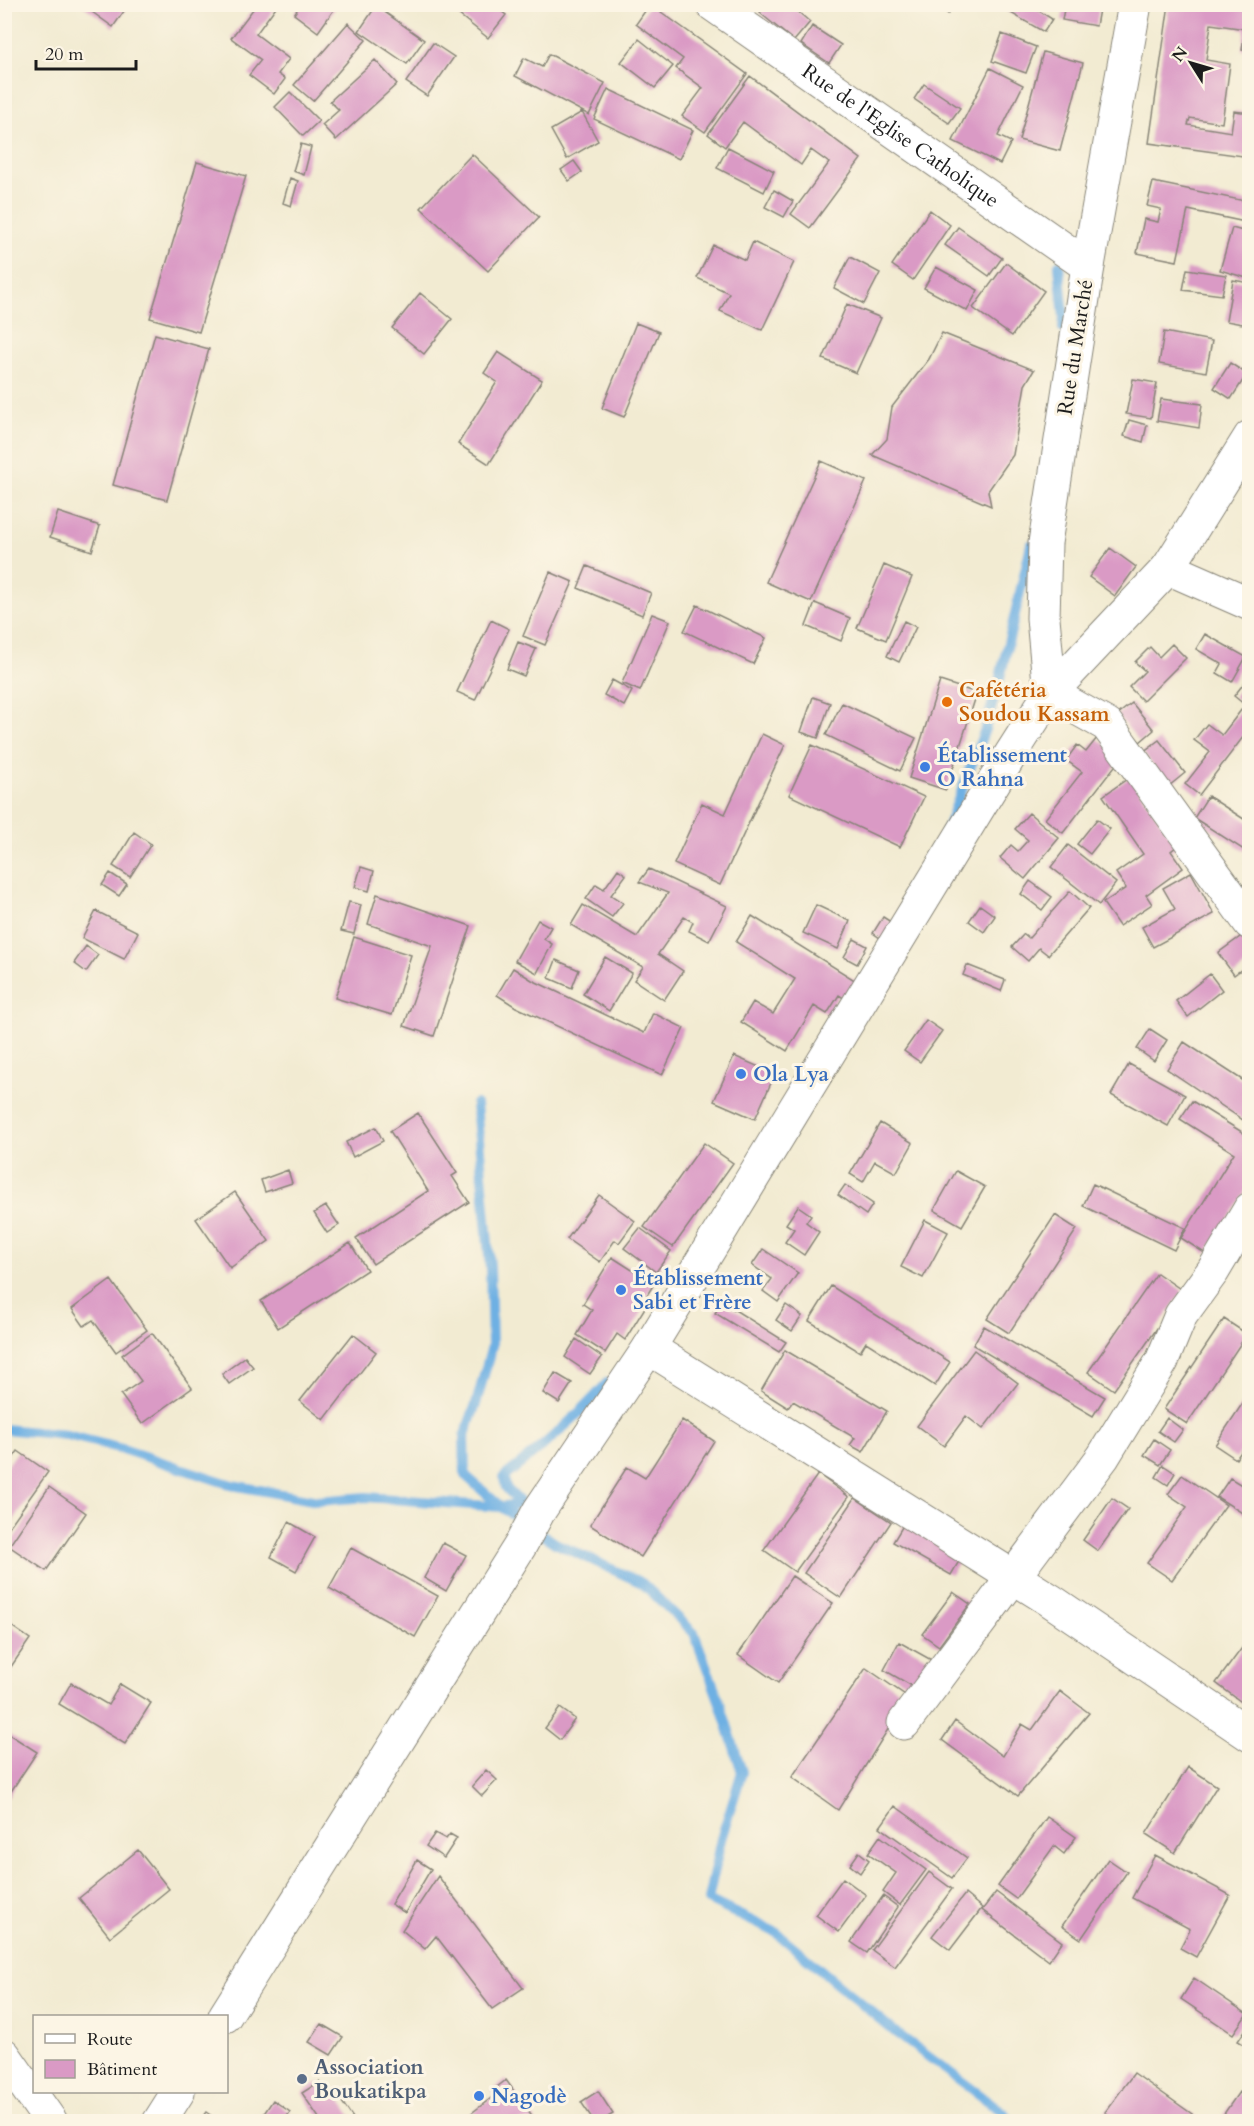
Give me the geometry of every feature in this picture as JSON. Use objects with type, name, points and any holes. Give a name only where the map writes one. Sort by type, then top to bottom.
[{"type":"main road","name":"Rue de l'Eglise Catholique","points":[[711,4],[1088,266]]},
{"type":"main road","name":"Rue du Marché","points":[[1050,693],[1043,618],[1045,543],[1088,266],[1135,4]]},
{"type":"main road","points":[[226,2015],[520,1546],[539,1511],[649,1348],[1050,693],[1168,568],[1250,437]]},
{"type":"main road","points":[[1168,568],[1244,596]]},
{"type":"main road","points":[[1050,693],[1107,725],[1250,923]]},
{"type":"main road","points":[[904,1723],[1103,1457],[1162,1361],[1181,1315],[1213,1271],[1250,1209]]},
{"type":"main road","points":[[649,1348],[1050,1600],[1250,1735]]},
{"type":"main road","points":[[4,2055],[51,2121]]},
{"type":"main road","points":[[159,2121],[177,2093]]},
{"type":"building","points":[[81,4],[129,4],[113,27]]},
{"type":"building","points":[[257,4],[278,4],[256,34],[289,59],[278,74],[285,79],[274,94],[249,75],[261,60],[231,38]]},
{"type":"building","points":[[301,4],[338,4],[318,32],[294,14]]},
{"type":"building","points":[[456,4],[492,4],[506,15],[488,38],[453,10]]},
{"type":"building","points":[[650,4],[747,74],[705,132],[682,116],[703,88],[676,68],[683,59],[636,24]]},
{"type":"building","points":[[767,4],[789,4],[810,22],[794,41],[760,13]]},
{"type":"building","points":[[935,4],[956,4],[948,14]]},
{"type":"building","points":[[1004,4],[1028,4],[1052,19],[1044,32],[1002,8]]},
{"type":"building","points":[[1065,4],[1100,4],[1096,26],[1062,20]]},
{"type":"building","points":[[1169,4],[1250,4],[1250,51],[1242,50],[1245,29],[1211,24],[1206,60],[1230,64],[1222,123],[1190,118],[1188,125],[1231,132],[1234,111],[1250,113],[1250,157],[1149,143]]},
{"type":"building","points":[[376,6],[424,40],[407,64],[359,31]]},
{"type":"building","points":[[348,23],[366,40],[313,101],[294,85]]},
{"type":"building","points":[[812,26],[841,45],[829,63],[801,44]]},
{"type":"building","points":[[1002,34],[1036,47],[1026,73],[992,61]]},
{"type":"building","points":[[639,39],[673,66],[655,88],[621,62]]},
{"type":"building","points":[[433,43],[454,57],[427,96],[406,82]]},
{"type":"building","points":[[1043,52],[1083,63],[1060,151],[1019,140]]},
{"type":"building","points":[[549,54],[605,83],[589,115],[515,76],[524,58],[542,67]]},
{"type":"building","points":[[375,60],[397,84],[336,140],[322,125],[339,110],[330,101]]},
{"type":"building","points":[[990,68],[1023,85],[998,136],[1011,142],[1000,164],[953,141]]},
{"type":"building","points":[[750,76],[861,159],[810,228],[791,214],[829,163],[811,150],[801,165],[743,122],[725,147],[708,134]]},
{"type":"building","points":[[924,84],[960,108],[949,123],[914,99]]},
{"type":"building","points":[[608,89],[693,130],[679,159],[594,119]]},
{"type":"building","points":[[290,92],[319,121],[303,136],[275,107]]},
{"type":"building","points":[[582,112],[598,141],[567,159],[551,130]]},
{"type":"building","points":[[301,144],[311,147],[304,175],[293,171]]},
{"type":"building","points":[[728,147],[774,171],[764,192],[717,168]]},
{"type":"building","points":[[472,154],[539,217],[488,271],[421,208]]},
{"type":"building","points":[[574,161],[582,172],[569,181],[561,170]]},
{"type":"building","points":[[197,162],[246,176],[199,332],[150,318]]},
{"type":"building","points":[[290,178],[298,181],[291,206],[283,203]]},
{"type":"building","points":[[1153,182],[1250,202],[1250,223],[1188,210],[1177,261],[1137,253],[1144,219],[1158,222],[1161,209],[1147,206]]},
{"type":"building","points":[[774,190],[793,201],[784,217],[765,207]]},
{"type":"building","points":[[930,210],[950,225],[913,280],[892,265]]},
{"type":"building","points":[[958,227],[1002,258],[989,276],[945,245]]},
{"type":"building","points":[[1232,228],[1250,233],[1250,279],[1220,270]]},
{"type":"building","points":[[753,242],[794,262],[762,330],[720,311],[729,293],[697,278],[713,245],[745,260]]},
{"type":"building","points":[[850,257],[880,273],[864,304],[834,288]]},
{"type":"building","points":[[1006,263],[1044,291],[1012,336],[973,308]]},
{"type":"building","points":[[936,267],[978,290],[967,311],[924,288]]},
{"type":"building","points":[[1187,269],[1226,275],[1222,295],[1183,290]]},
{"type":"building","points":[[1233,280],[1250,283],[1248,325],[1226,321]]},
{"type":"building","points":[[420,293],[452,319],[424,354],[392,328]]},
{"type":"building","points":[[847,304],[881,318],[856,373],[823,359]]},
{"type":"building","points":[[636,323],[659,332],[624,417],[602,408]]},
{"type":"building","points":[[1164,332],[1212,341],[1206,372],[1159,364]]},
{"type":"building","points":[[942,333],[1034,370],[1025,385],[1013,455],[988,491],[991,506],[872,455],[887,439],[892,407],[929,359]]},
{"type":"building","points":[[155,334],[209,349],[167,500],[113,485]]},
{"type":"building","points":[[498,352],[542,380],[489,464],[458,444],[497,382],[484,373]]},
{"type":"building","points":[[1230,363],[1247,374],[1231,399],[1214,388]]},
{"type":"building","points":[[1133,379],[1157,383],[1151,418],[1126,414]]},
{"type":"building","points":[[1161,399],[1202,404],[1199,428],[1157,421]]},
{"type":"building","points":[[1129,420],[1147,425],[1143,442],[1124,436]]},
{"type":"building","points":[[821,461],[866,481],[811,602],[766,582]]},
{"type":"building","points":[[1250,468],[1250,492],[1238,477]]},
{"type":"building","points":[[58,512],[100,526],[92,551],[50,537]]},
{"type":"building","points":[[1110,548],[1136,567],[1115,596],[1089,577]]},
{"type":"building","points":[[884,565],[912,577],[886,640],[857,628]]},
{"type":"building","points":[[587,566],[651,593],[642,615],[578,588]]},
{"type":"building","points":[[550,572],[573,582],[545,645],[523,636]]},
{"type":"building","points":[[815,603],[850,618],[841,641],[806,626]]},
{"type":"building","points":[[697,605],[766,638],[753,664],[684,631]]},
{"type":"building","points":[[652,614],[670,621],[640,691],[622,683]]},
{"type":"building","points":[[491,620],[509,629],[475,700],[457,692]]},
{"type":"building","points":[[904,621],[916,627],[899,662],[887,656]]},
{"type":"building","points":[[1205,634],[1246,657],[1232,682],[1217,673],[1222,664],[1196,649]]},
{"type":"building","points":[[518,642],[536,649],[524,676],[507,669]]},
{"type":"building","points":[[1172,644],[1186,658],[1143,701],[1129,687],[1145,671],[1135,662],[1150,647],[1159,657]]},
{"type":"building","points":[[612,680],[632,691],[624,706],[604,695]]},
{"type":"building","points":[[940,681],[977,693],[946,790],[909,778]]},
{"type":"building","points":[[1245,682],[1250,685],[1250,728],[1199,795],[1185,784],[1210,752],[1194,740],[1207,724],[1222,735],[1245,705],[1234,696]]},
{"type":"building","points":[[813,697],[830,703],[818,738],[801,732]]},
{"type":"building","points":[[842,703],[916,738],[900,771],[826,735]]},
{"type":"building","points":[[1132,703],[1154,730],[1140,742],[1117,715]]},
{"type":"building","points":[[762,734],[785,745],[720,885],[674,864],[702,803],[725,814]]},
{"type":"building","points":[[1097,738],[1122,757],[1063,833],[1045,819],[1082,772],[1066,760],[1077,745],[1086,752]]},
{"type":"building","points":[[1159,740],[1185,773],[1169,786],[1143,752]]},
{"type":"building","points":[[812,745],[924,797],[900,847],[789,795]]},
{"type":"building","points":[[1130,777],[1177,846],[1171,851],[1183,868],[1146,895],[1152,904],[1119,926],[1103,903],[1126,888],[1116,873],[1143,854],[1103,796]]},
{"type":"building","points":[[1208,796],[1250,823],[1250,854],[1194,818]]},
{"type":"building","points":[[1029,813],[1059,838],[1025,879],[1000,858],[1011,845],[1018,851],[1028,840],[1015,829]]},
{"type":"building","points":[[1097,819],[1110,829],[1090,854],[1077,844]]},
{"type":"building","points":[[134,832],[151,844],[130,877],[113,866]]},
{"type":"building","points":[[1068,845],[1116,883],[1099,905],[1051,867]]},
{"type":"building","points":[[361,867],[374,871],[369,891],[355,887]]},
{"type":"building","points":[[618,869],[626,875],[611,895],[623,903],[612,917],[586,899],[596,884],[604,889]]},
{"type":"building","points":[[649,869],[727,906],[709,941],[689,931],[693,922],[684,917],[658,954],[683,971],[664,1000],[634,980],[643,967],[571,925],[583,905],[637,937],[668,893],[639,882]]},
{"type":"building","points":[[1191,872],[1214,914],[1153,947],[1142,927],[1175,909],[1163,888]]},
{"type":"building","points":[[110,873],[127,884],[119,896],[102,885]]},
{"type":"building","points":[[1030,881],[1052,897],[1042,910],[1021,894]]},
{"type":"building","points":[[1070,891],[1089,908],[1048,955],[1039,948],[1028,961],[1012,947],[1024,934],[1029,938]]},
{"type":"building","points":[[377,894],[471,926],[434,1036],[404,1026],[432,946],[368,924]]},
{"type":"building","points":[[349,902],[361,905],[354,934],[341,931]]},
{"type":"building","points":[[816,905],[850,921],[838,949],[803,933]]},
{"type":"building","points":[[980,905],[995,916],[984,932],[969,921]]},
{"type":"building","points":[[96,911],[138,932],[124,959],[82,938]]},
{"type":"building","points":[[752,916],[861,984],[850,1002],[839,995],[827,1014],[814,1006],[787,1051],[741,1022],[753,1002],[773,1014],[795,979],[736,942]]},
{"type":"building","points":[[883,917],[894,924],[884,941],[873,933]]},
{"type":"building","points":[[538,920],[551,927],[544,939],[552,944],[537,973],[515,961]]},
{"type":"building","points":[[1247,932],[1250,935],[1250,963],[1234,975],[1218,953]]},
{"type":"building","points":[[354,937],[411,955],[392,1015],[335,998]]},
{"type":"building","points":[[854,939],[867,946],[857,964],[844,957]]},
{"type":"building","points":[[86,946],[98,955],[86,972],[74,963]]},
{"type":"building","points":[[605,957],[632,973],[609,1011],[583,994]]},
{"type":"building","points":[[556,960],[579,970],[572,988],[549,978]]},
{"type":"building","points":[[967,965],[1005,980],[1001,991],[963,975]]},
{"type":"building","points":[[513,968],[532,980],[644,1033],[653,1013],[684,1028],[662,1075],[516,1007],[497,995]]},
{"type":"building","points":[[1210,974],[1222,990],[1188,1017],[1176,1001]]},
{"type":"building","points":[[926,1020],[942,1031],[920,1062],[904,1051]]},
{"type":"building","points":[[1150,1029],[1167,1040],[1154,1061],[1137,1049]]},
{"type":"building","points":[[1184,1042],[1250,1085],[1250,1117],[1246,1122],[1167,1069]]},
{"type":"building","points":[[734,1056],[775,1074],[755,1119],[714,1101]]},
{"type":"building","points":[[1129,1064],[1185,1095],[1168,1126],[1111,1095]]},
{"type":"building","points":[[1192,1101],[1250,1137],[1250,1184],[1206,1254],[1181,1238],[1234,1153],[1180,1119]]},
{"type":"building","points":[[418,1113],[457,1173],[452,1176],[469,1202],[373,1264],[356,1238],[428,1191],[390,1131]]},
{"type":"building","points":[[880,1123],[913,1143],[896,1173],[875,1161],[863,1182],[850,1174]]},
{"type":"building","points":[[376,1127],[383,1141],[353,1157],[346,1142]]},
{"type":"building","points":[[704,1143],[733,1163],[673,1247],[644,1227]]},
{"type":"building","points":[[288,1170],[292,1183],[265,1192],[261,1180]]},
{"type":"building","points":[[956,1171],[985,1187],[962,1226],[934,1210]]},
{"type":"building","points":[[1093,1184],[1185,1228],[1174,1250],[1083,1206]]},
{"type":"building","points":[[845,1185],[873,1204],[866,1215],[838,1195]]},
{"type":"building","points":[[235,1192],[269,1241],[230,1268],[196,1219]]},
{"type":"building","points":[[599,1195],[635,1221],[619,1243],[615,1240],[600,1262],[567,1239]]},
{"type":"building","points":[[326,1206],[339,1225],[327,1233],[314,1213]]},
{"type":"building","points":[[798,1206],[811,1215],[806,1222],[819,1232],[804,1255],[785,1242],[794,1229],[786,1224]]},
{"type":"building","points":[[1055,1215],[1077,1229],[1009,1333],[987,1319]]},
{"type":"building","points":[[925,1220],[948,1232],[923,1278],[901,1267]]},
{"type":"building","points":[[640,1228],[671,1251],[656,1272],[624,1248]]},
{"type":"building","points":[[350,1243],[367,1270],[278,1328],[261,1301]]},
{"type":"building","points":[[763,1249],[798,1273],[778,1302],[763,1291],[772,1279],[752,1265]]},
{"type":"building","points":[[612,1257],[654,1284],[642,1303],[646,1306],[625,1340],[617,1334],[605,1353],[577,1335],[592,1310],[583,1304]]},
{"type":"building","points":[[1157,1273],[1183,1291],[1114,1390],[1088,1372]]},
{"type":"building","points":[[111,1280],[147,1330],[116,1352],[93,1320],[84,1326],[72,1309]]},
{"type":"building","points":[[831,1286],[950,1362],[935,1386],[866,1342],[860,1352],[809,1321]]},
{"type":"building","points":[[722,1302],[786,1342],[779,1352],[715,1313]]},
{"type":"building","points":[[786,1305],[802,1316],[792,1331],[776,1320]]},
{"type":"building","points":[[1224,1319],[1247,1334],[1187,1424],[1164,1409]]},
{"type":"building","points":[[984,1326],[1105,1397],[1093,1416],[973,1345]]},
{"type":"building","points":[[152,1333],[192,1388],[142,1424],[121,1395],[141,1381],[122,1355]]},
{"type":"building","points":[[353,1334],[376,1352],[324,1420],[300,1401]]},
{"type":"building","points":[[576,1339],[602,1357],[590,1374],[565,1357]]},
{"type":"building","points":[[785,1350],[887,1411],[863,1452],[850,1445],[855,1438],[793,1401],[788,1408],[761,1391]]},
{"type":"building","points":[[974,1350],[1018,1383],[983,1429],[966,1416],[944,1446],[917,1426]]},
{"type":"building","points":[[245,1357],[253,1367],[229,1384],[222,1374]]},
{"type":"building","points":[[555,1373],[572,1383],[559,1403],[543,1393]]},
{"type":"building","points":[[1250,1392],[1250,1439],[1236,1459],[1215,1445]]},
{"type":"building","points":[[1167,1418],[1183,1430],[1174,1442],[1158,1431]]},
{"type":"building","points":[[682,1420],[714,1441],[641,1557],[590,1525],[627,1467],[645,1478]]},
{"type":"building","points":[[1154,1439],[1170,1450],[1160,1465],[1144,1455]]},
{"type":"building","points":[[18,1451],[48,1472],[4,1534],[4,1470]]},
{"type":"building","points":[[1163,1465],[1175,1473],[1168,1485],[1156,1477]]},
{"type":"building","points":[[818,1474],[849,1497],[795,1572],[764,1550]]},
{"type":"building","points":[[1182,1475],[1226,1505],[1172,1580],[1147,1563],[1187,1507],[1168,1494]]},
{"type":"building","points":[[1230,1478],[1250,1490],[1250,1518],[1217,1497]]},
{"type":"building","points":[[49,1487],[86,1513],[46,1571],[9,1546]]},
{"type":"building","points":[[855,1498],[891,1522],[841,1598],[804,1573]]},
{"type":"building","points":[[1112,1498],[1128,1509],[1098,1551],[1083,1540]]},
{"type":"building","points":[[289,1522],[315,1537],[296,1571],[271,1557]]},
{"type":"building","points":[[905,1522],[962,1556],[951,1575],[893,1542]]},
{"type":"building","points":[[443,1543],[466,1555],[446,1591],[424,1578]]},
{"type":"building","points":[[351,1548],[438,1596],[415,1637],[329,1588]]},
{"type":"building","points":[[792,1576],[833,1603],[778,1683],[738,1655]]},
{"type":"building","points":[[953,1592],[970,1604],[939,1646],[922,1634]]},
{"type":"building","points":[[4,1621],[30,1639],[4,1677]]},
{"type":"building","points":[[1250,1637],[1250,1696],[1244,1704],[1216,1683]]},
{"type":"building","points":[[899,1642],[935,1662],[919,1690],[884,1670]]},
{"type":"building","points":[[866,1668],[908,1697],[838,1810],[792,1777]]},
{"type":"building","points":[[71,1683],[108,1705],[120,1684],[151,1703],[125,1744],[59,1704]]},
{"type":"building","points":[[1060,1691],[1089,1713],[1018,1796],[942,1740],[955,1721],[1003,1756],[1022,1724],[1032,1730]]},
{"type":"building","points":[[560,1708],[575,1719],[560,1740],[545,1728]]},
{"type":"building","points":[[4,1731],[37,1752],[4,1802]]},
{"type":"building","points":[[1188,1767],[1217,1786],[1175,1853],[1146,1834]]},
{"type":"building","points":[[486,1770],[497,1780],[482,1796],[472,1786]]},
{"type":"building","points":[[895,1806],[967,1858],[952,1878],[880,1827]]},
{"type":"building","points":[[1047,1817],[1076,1837],[1064,1854],[1054,1846],[1016,1899],[998,1886]]},
{"type":"building","points":[[435,1833],[446,1839],[450,1834],[457,1838],[444,1858],[426,1846]]},
{"type":"building","points":[[880,1836],[926,1870],[900,1905],[883,1892],[896,1873],[868,1853]]},
{"type":"building","points":[[138,1850],[169,1889],[110,1937],[79,1898]]},
{"type":"building","points":[[859,1852],[869,1860],[860,1873],[850,1865]]},
{"type":"building","points":[[1155,1855],[1230,1895],[1196,1957],[1180,1948],[1190,1929],[1132,1898]]},
{"type":"building","points":[[1108,1859],[1127,1872],[1081,1939],[1062,1926]]},
{"type":"building","points":[[417,1860],[431,1869],[405,1913],[391,1904]]},
{"type":"building","points":[[929,1872],[952,1889],[895,1967],[872,1950]]},
{"type":"building","points":[[438,1876],[523,1988],[492,2009],[436,1936],[425,1949],[402,1930]]},
{"type":"building","points":[[843,1878],[866,1895],[839,1932],[816,1915]]},
{"type":"building","points":[[996,1892],[1062,1942],[1049,1961],[982,1910]]},
{"type":"building","points":[[965,1894],[982,1908],[950,1950],[932,1936]]},
{"type":"building","points":[[883,1896],[898,1907],[867,1953],[851,1942]]},
{"type":"building","points":[[1194,1978],[1247,2014],[1233,2034],[1181,1999]]},
{"type":"building","points":[[1250,2023],[1250,2048],[1238,2041]]},
{"type":"building","points":[[321,2024],[343,2037],[331,2055],[309,2042]]},
{"type":"building","points":[[1134,2073],[1202,2121],[1117,2121],[1105,2112]]},
{"type":"building","points":[[506,2080],[536,2121],[468,2121],[465,2118],[495,2095],[492,2091]]},
{"type":"building","points":[[319,2082],[330,2098],[338,2096],[355,2121],[321,2121],[302,2093]]},
{"type":"building","points":[[598,2091],[613,2114],[601,2121],[594,2121],[581,2102]]},
{"type":"building","points":[[1239,2092],[1250,2099],[1250,2118],[1247,2121],[1219,2121]]},
{"type":"building","points":[[273,2100],[290,2112],[284,2121],[259,2121]]},
{"type":"building","points":[[206,2112],[219,2121],[199,2121]]},
{"type":"waterway","points":[[1059,265],[1063,328]]},
{"type":"waterway","points":[[944,837],[985,729],[1000,678],[1031,545]]},
{"type":"waterway","points":[[476,1104],[490,1268],[492,1346],[464,1437],[465,1475],[501,1507],[555,1543],[642,1583],[694,1633],[742,1772],[721,1839],[708,1900],[777,1933],[895,2032],[1003,2112],[1012,2122]]},
{"type":"waterway","points":[[4,1429],[67,1435],[122,1449],[232,1485],[318,1501],[366,1497],[501,1507],[521,1503],[506,1488],[504,1477],[558,1432],[607,1383]]},
{"type":"place","name":"Cafétéria Soudou Kassam","points":[[947,702]]},
{"type":"place","name":"Établissement O Rahna","points":[[925,767]]},
{"type":"place","name":"Ola Lya","points":[[741,1074]]},
{"type":"place","name":"Établissement Sabi et Frère","points":[[621,1290]]},
{"type":"place","name":"Association Boukatikpa","points":[[302,2079]]},
{"type":"place","name":"Nagodè","points":[[479,2096]]}]
